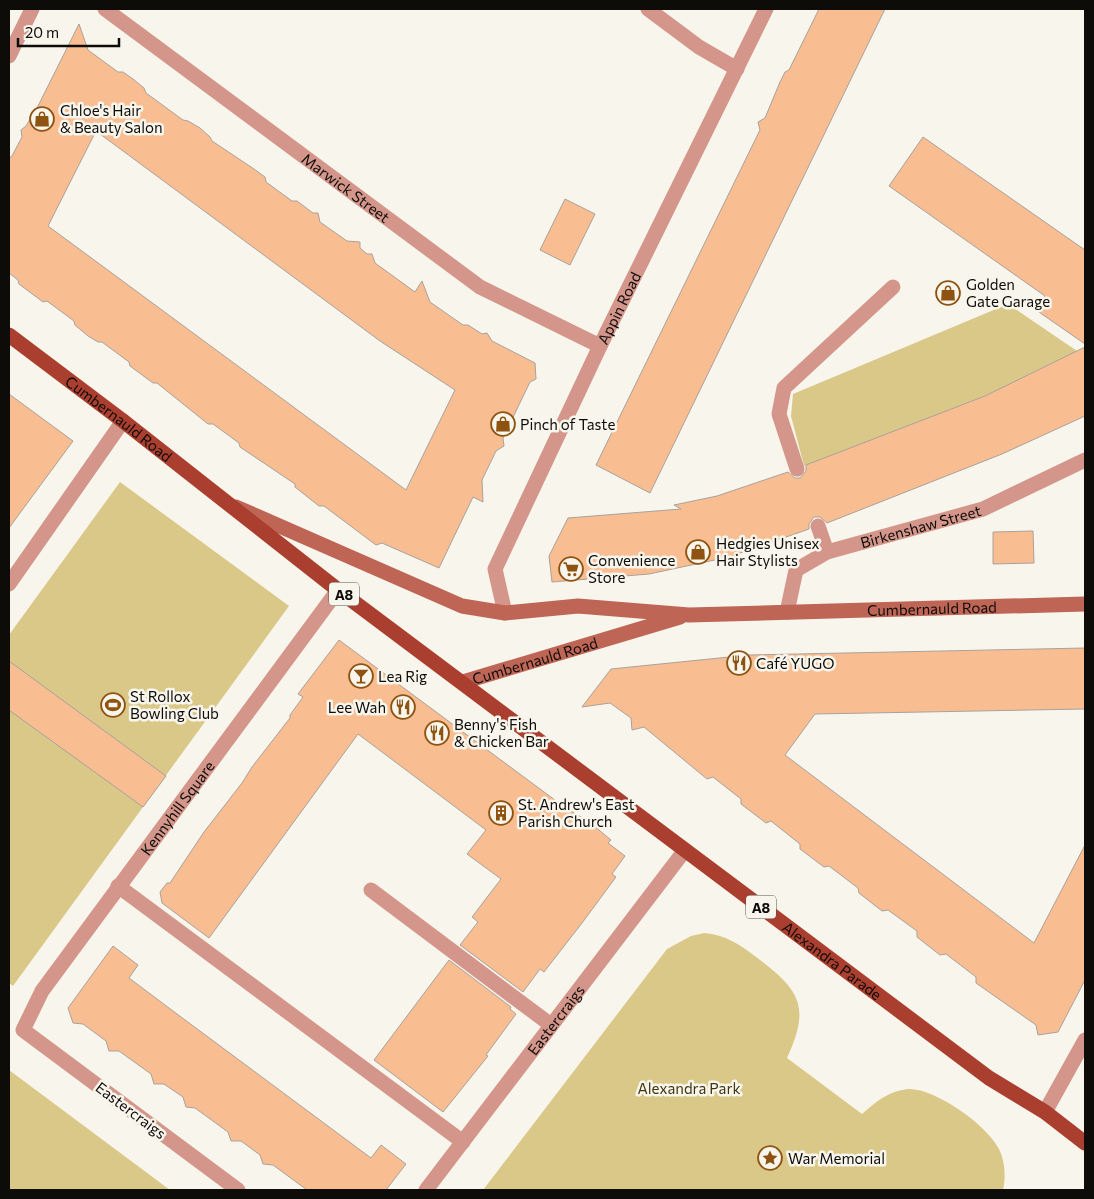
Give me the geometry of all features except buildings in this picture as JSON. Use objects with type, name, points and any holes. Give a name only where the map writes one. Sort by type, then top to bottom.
[{"type":"main road","name":"Cumbernauld Road","points":[[9,335],[123,421],[338,590],[463,682],[689,615]]},
{"type":"main road","name":"Cumbernauld Road","points":[[228,503],[462,606],[505,613],[578,606],[689,615],[1085,604]]},
{"type":"main road","name":"Alexandra Parade","points":[[463,682],[989,1078],[1045,1112],[1085,1143]]},
{"type":"street","points":[[9,56],[32,9]]},
{"type":"street","name":"Marwick Street","points":[[105,9],[480,287],[600,346]]},
{"type":"street","points":[[648,9],[699,47],[737,69]]},
{"type":"street","name":"Appin Road","points":[[505,613],[495,569],[600,346],[766,9]]},
{"type":"street","points":[[797,468],[779,414],[784,388],[893,286]]},
{"type":"street","points":[[9,584],[123,421]]},
{"type":"street","name":"Birkenshaw Street","points":[[787,612],[796,570],[827,552],[983,509],[1085,460]]},
{"type":"street","points":[[818,526],[827,552]]},
{"type":"street","name":"Kennyhill Square","points":[[23,1030],[42,991],[338,590]]},
{"type":"street","name":"Eastercraigs","points":[[426,1190],[685,850]]},
{"type":"street","points":[[118,886],[463,1142]]},
{"type":"street","points":[[372,890],[552,1026]]},
{"type":"street","name":"Eastercraigs","points":[[23,1030],[238,1190]]},
{"type":"street","points":[[1045,1112],[1085,1040]]},
{"type":"green space","points":[[1008,304],[1077,351],[985,396],[804,466],[791,416],[793,394]]},
{"type":"green space","name":"St Rollox Bowling Club","points":[[120,482],[289,606],[13,986],[9,983],[9,635]]},
{"type":"green space","name":"Alexandra Park","points":[[704,933],[726,938],[744,948],[783,979],[791,990],[797,1000],[799,1012],[798,1025],[787,1058],[862,1114],[877,1101],[901,1090],[919,1090],[945,1101],[972,1119],[993,1139],[1003,1159],[1003,1190],[483,1190],[667,949],[691,936]]},
{"type":"green space","points":[[9,1070],[170,1190],[9,1190]]},
{"type":"place","name":"Chloe's Hair & Beauty Salon","points":[[42,119]]},
{"type":"place","name":"Golden Gate Garage","points":[[948,293]]},
{"type":"place","name":"Pinch of Taste","points":[[503,424]]},
{"type":"place","name":"Hedgies Unisex Hair Stylists","points":[[698,552]]},
{"type":"place","name":"Convenience Store","points":[[571,569]]},
{"type":"place","name":"Café YUGO","points":[[739,663]]},
{"type":"place","name":"Lea Rig","points":[[361,676]]},
{"type":"place","name":"St Rollox Bowling Club","points":[[113,705]]},
{"type":"place","name":"Lee Wah","points":[[403,707]]},
{"type":"place","name":"Benny's Fish & Chicken Bar","points":[[437,733]]},
{"type":"place","name":"St. Andrew's East Parish Church","points":[[501,813]]},
{"type":"place","name":"War Memorial","points":[[770,1158]]}]
